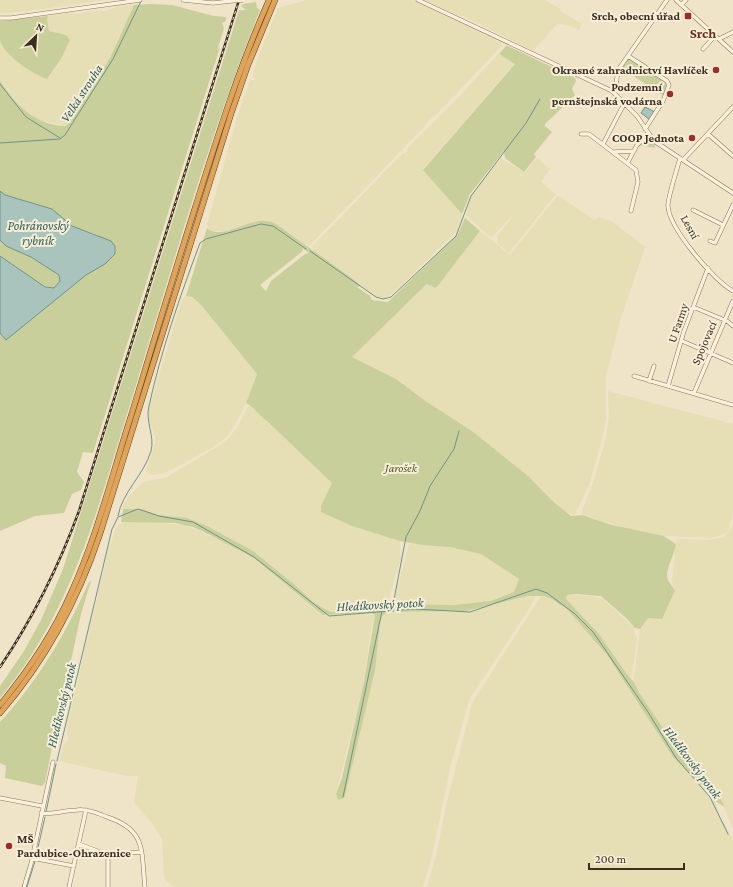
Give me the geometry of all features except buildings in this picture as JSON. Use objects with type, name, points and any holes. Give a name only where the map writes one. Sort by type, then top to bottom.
[{"type":"highway","points":[[0,705],[20,680],[48,637],[72,593],[96,527],[215,142],[239,75],[269,0]]},
{"type":"highway","points":[[0,713],[27,679],[46,651],[60,628],[84,578],[102,527],[228,121],[248,65],[275,0]]},
{"type":"street","points":[[0,18],[11,18],[140,0]]},
{"type":"street","points":[[183,0],[212,3],[243,0]]},
{"type":"street","points":[[418,0],[558,67],[612,91],[637,116],[645,129],[660,145],[733,193]]},
{"type":"street","points":[[612,91],[616,85],[617,73],[667,0]]},
{"type":"street","points":[[676,0],[733,52]]},
{"type":"street","points":[[681,5],[686,0]]},
{"type":"street","points":[[719,39],[733,32]]},
{"type":"street","points":[[703,49],[715,36]]},
{"type":"street","points":[[628,56],[667,81],[669,85],[663,101],[645,129]]},
{"type":"street","points":[[603,144],[624,104]]},
{"type":"street","points":[[681,159],[732,109]]},
{"type":"street","points":[[581,134],[589,134],[628,162],[638,173],[638,182],[630,211]]},
{"type":"street","points":[[628,162],[634,151],[649,134]]},
{"type":"street","points":[[708,134],[733,156]]},
{"type":"street","points":[[614,152],[634,151]]},
{"type":"street","name":"Lesní","points":[[681,159],[668,206],[681,237],[708,268],[733,291]]},
{"type":"street","points":[[710,240],[714,243],[733,205]]},
{"type":"street","points":[[693,210],[723,225]]},
{"type":"street","name":"U Farmy","points":[[668,386],[693,307],[708,268]]},
{"type":"street","name":"Spojovací","points":[[694,393],[733,301]]},
{"type":"street","points":[[693,307],[733,326]]},
{"type":"street","points":[[682,341],[733,363]]},
{"type":"street","points":[[649,381],[654,366]]},
{"type":"street","points":[[634,376],[733,405]]},
{"type":"street","points":[[24,887],[32,858],[42,806],[53,762]]},
{"type":"street","points":[[0,798],[42,806]]},
{"type":"street","points":[[41,813],[86,810],[128,826],[138,838],[145,887]]},
{"type":"street","points":[[69,887],[86,810]]},
{"type":"street","points":[[78,844],[108,855],[141,852]]},
{"type":"street","points":[[108,855],[108,887]]},
{"type":"street","points":[[32,858],[74,866]]},
{"type":"shaded area","points":[[0,0],[106,0],[22,12],[0,13]]},
{"type":"shaded area","points":[[307,0],[413,0],[503,44],[310,245],[303,243],[268,220],[226,231],[211,231],[207,226],[208,221],[238,114],[249,83],[251,80],[256,80],[253,77],[253,72],[278,8]]},
{"type":"shaded area","points":[[425,0],[545,0],[582,24],[579,30],[568,25],[557,24],[533,51],[463,16],[456,15]]},
{"type":"shaded area","points":[[132,5],[135,7],[119,36],[110,58],[72,121],[67,126],[43,121],[29,115],[6,90],[0,81],[0,40],[18,62],[34,74],[47,79],[58,65],[70,40],[66,35],[49,31],[48,16],[71,13],[80,14],[87,11],[105,11],[119,6]]},
{"type":"shaded area","points":[[498,54],[514,64],[423,169],[462,214],[457,231],[393,293],[383,299],[378,298],[316,254],[312,247],[403,153],[406,153],[408,148],[458,98]]},
{"type":"shaded area","points":[[501,158],[524,173],[536,159],[538,159],[550,169],[541,182],[556,194],[509,253],[497,243],[497,236],[517,211],[491,238],[466,215],[469,201],[473,192]]},
{"type":"shaded area","points":[[558,195],[594,220],[600,217],[613,222],[645,247],[620,321],[606,376],[606,419],[600,447],[589,485],[574,516],[564,511],[538,485],[472,431],[427,402],[396,379],[352,357],[428,284],[431,284],[438,289],[437,286],[480,231],[510,255]]},
{"type":"shaded area","points":[[189,296],[202,306],[257,374],[242,412],[228,436],[212,448],[175,468],[161,474],[150,475],[146,471],[155,443],[155,436],[149,420],[148,411],[181,302],[184,297]]},
{"type":"shaded area","points":[[608,391],[733,424],[733,512],[729,529],[726,533],[712,538],[664,536],[628,529],[582,515],[606,438],[609,416]]},
{"type":"shaded area","points":[[248,406],[254,407],[267,422],[332,483],[320,509],[333,517],[400,541],[401,558],[387,605],[374,609],[330,612],[313,602],[295,585],[253,551],[207,526],[187,518],[158,515],[142,509],[123,509],[123,505],[130,495],[144,482],[167,477],[225,442],[238,427]]},
{"type":"shaded area","points":[[130,521],[185,525],[222,541],[254,558],[325,616],[370,613],[375,615],[371,630],[364,682],[336,794],[338,800],[344,798],[345,796],[374,672],[382,616],[388,612],[466,612],[518,597],[534,596],[535,598],[529,609],[470,698],[451,764],[432,856],[423,887],[178,887],[172,885],[167,882],[164,877],[162,839],[152,823],[134,802],[138,776],[127,776],[59,761],[63,745],[68,740],[68,722],[109,547],[116,528],[121,523]]},
{"type":"shaded area","points":[[733,525],[733,829],[721,799],[701,775],[682,756],[635,686],[634,678],[640,628],[648,618],[662,619],[674,594],[672,582],[676,542],[681,539],[708,540],[724,537]]},
{"type":"shaded area","points":[[409,544],[446,546],[481,554],[516,576],[519,580],[514,592],[491,601],[453,605],[399,604],[394,602]]},
{"type":"shaded area","points":[[567,595],[590,596],[603,599],[633,627],[637,639],[632,676],[628,676],[599,634],[568,602],[566,599]]},
{"type":"shaded area","points":[[541,596],[552,599],[568,610],[596,641],[599,646],[598,648],[600,646],[602,648],[673,757],[715,800],[718,813],[733,839],[733,887],[427,887],[436,856],[447,802],[472,703]]},
{"type":"green space","points":[[256,2],[257,8],[260,10],[241,58],[208,154],[95,517],[81,555],[47,629],[26,664],[0,698],[0,686],[24,651],[41,620],[63,569],[239,10],[246,10],[241,6],[243,4]]},
{"type":"green space","points":[[134,5],[172,5],[214,16],[226,17],[226,21],[222,23],[224,28],[217,51],[220,47],[93,453],[83,452],[77,472],[84,482],[81,490],[72,494],[64,513],[35,516],[0,531],[0,333],[6,340],[86,275],[105,264],[98,235],[72,226],[52,209],[5,195],[0,191],[0,81],[12,98],[27,112],[45,122],[66,126],[71,121],[110,58]]},
{"type":"green space","points":[[48,16],[49,31],[66,35],[70,40],[61,59],[47,79],[27,69],[12,57],[2,46],[0,40],[0,21]]},
{"type":"green space","points":[[506,46],[575,78],[576,81],[572,89],[575,95],[570,100],[563,102],[564,106],[545,124],[545,126],[552,132],[534,154],[536,157],[524,172],[505,158],[504,151],[470,194],[462,214],[423,170],[515,64],[499,54]]},
{"type":"green space","points":[[628,59],[665,81],[667,86],[664,96],[621,68]]},
{"type":"green space","points":[[648,138],[655,144],[655,148],[639,145]]},
{"type":"green space","name":"Jarošek","points":[[465,218],[480,231],[436,288],[427,284],[352,357],[396,379],[427,402],[472,431],[528,476],[555,503],[571,516],[582,515],[612,525],[664,536],[676,544],[667,572],[668,580],[675,591],[662,619],[648,618],[640,629],[635,628],[601,596],[575,594],[567,595],[566,599],[599,634],[634,682],[640,694],[682,756],[717,792],[725,807],[715,801],[673,757],[607,655],[568,610],[552,599],[543,596],[527,596],[466,611],[388,612],[382,616],[375,670],[345,796],[344,798],[338,800],[336,794],[342,778],[364,682],[375,615],[372,613],[323,615],[254,558],[193,527],[175,523],[121,522],[123,509],[142,509],[158,515],[187,518],[207,526],[253,551],[295,585],[313,602],[330,612],[381,608],[387,605],[390,600],[399,604],[453,605],[491,601],[514,592],[519,579],[481,554],[450,547],[422,545],[400,541],[352,526],[321,512],[321,506],[332,483],[246,403],[257,374],[202,306],[192,297],[186,296],[207,228],[214,232],[222,232],[259,221],[268,221],[276,224],[353,279],[361,286],[357,287],[370,296],[372,300],[388,302],[458,234]],"holes":[[[302,248],[309,253],[305,254],[271,281],[266,291],[260,285],[303,251]]]},
{"type":"green space","points":[[0,240],[6,246],[31,257],[60,275],[60,282],[54,288],[45,287],[0,256]]},
{"type":"green space","points":[[91,581],[81,614],[59,717],[52,734],[54,737],[45,783],[42,786],[5,778],[6,766],[0,763],[0,722],[27,690],[50,656],[71,620],[89,582]]},
{"type":"water","points":[[645,107],[655,112],[650,120],[641,113]]},
{"type":"water","name":"Pohránovský rybník","points":[[0,191],[5,195],[52,209],[72,226],[111,241],[115,246],[115,254],[105,264],[86,275],[6,340],[0,333],[0,256],[45,287],[54,288],[60,281],[59,275],[31,257],[6,246],[0,240]]},
{"type":"waterway","name":"Velká strouha","points":[[0,143],[60,139],[65,135],[113,59],[141,1]]},
{"type":"waterway","points":[[0,84],[26,117],[60,138]]},
{"type":"waterway","points":[[310,251],[376,297],[383,299],[391,297],[456,236],[471,196],[526,123],[540,99]]},
{"type":"waterway","points":[[118,516],[120,507],[128,491],[148,460],[151,451],[152,440],[148,417],[149,406],[159,365],[185,283],[200,243],[206,239],[261,224],[273,226],[306,249]]},
{"type":"waterway","points":[[392,610],[406,537],[420,511],[430,486],[454,449],[459,431]]},
{"type":"waterway","name":"Hledíkovský potok","points":[[57,761],[112,529],[118,517],[138,509],[159,516],[193,522],[254,557],[329,616],[414,609],[470,612],[536,589],[547,593],[575,614],[593,632],[648,712],[676,758],[710,797],[728,834]]},
{"type":"waterway","points":[[343,797],[382,611]]},
{"type":"waterway","name":"Hledíkovský potok","points":[[46,812],[56,764]]},
{"type":"waterway","name":"Hledíkovský potok","points":[[36,856],[45,817]]},
{"type":"waterway","name":"Hledíkovský potok","points":[[27,887],[35,861]]},
{"type":"railway","points":[[0,667],[34,611],[54,572],[79,511],[239,0]]},
{"type":"place","name":"Srch, obecní úřad","points":[[688,16]]},
{"type":"place","name":"Okrasné zahradnictví Havlíček","points":[[716,70]]},
{"type":"place","name":"Podzemní pernštejnská vodárna","points":[[670,94]]},
{"type":"place","name":"COOP Jednota","points":[[692,138]]},
{"type":"place","name":"MŠ Pardubice-Ohrazenice","points":[[9,846]]},
{"type":"district","name":"Srch","points":[[703,33]]}]
